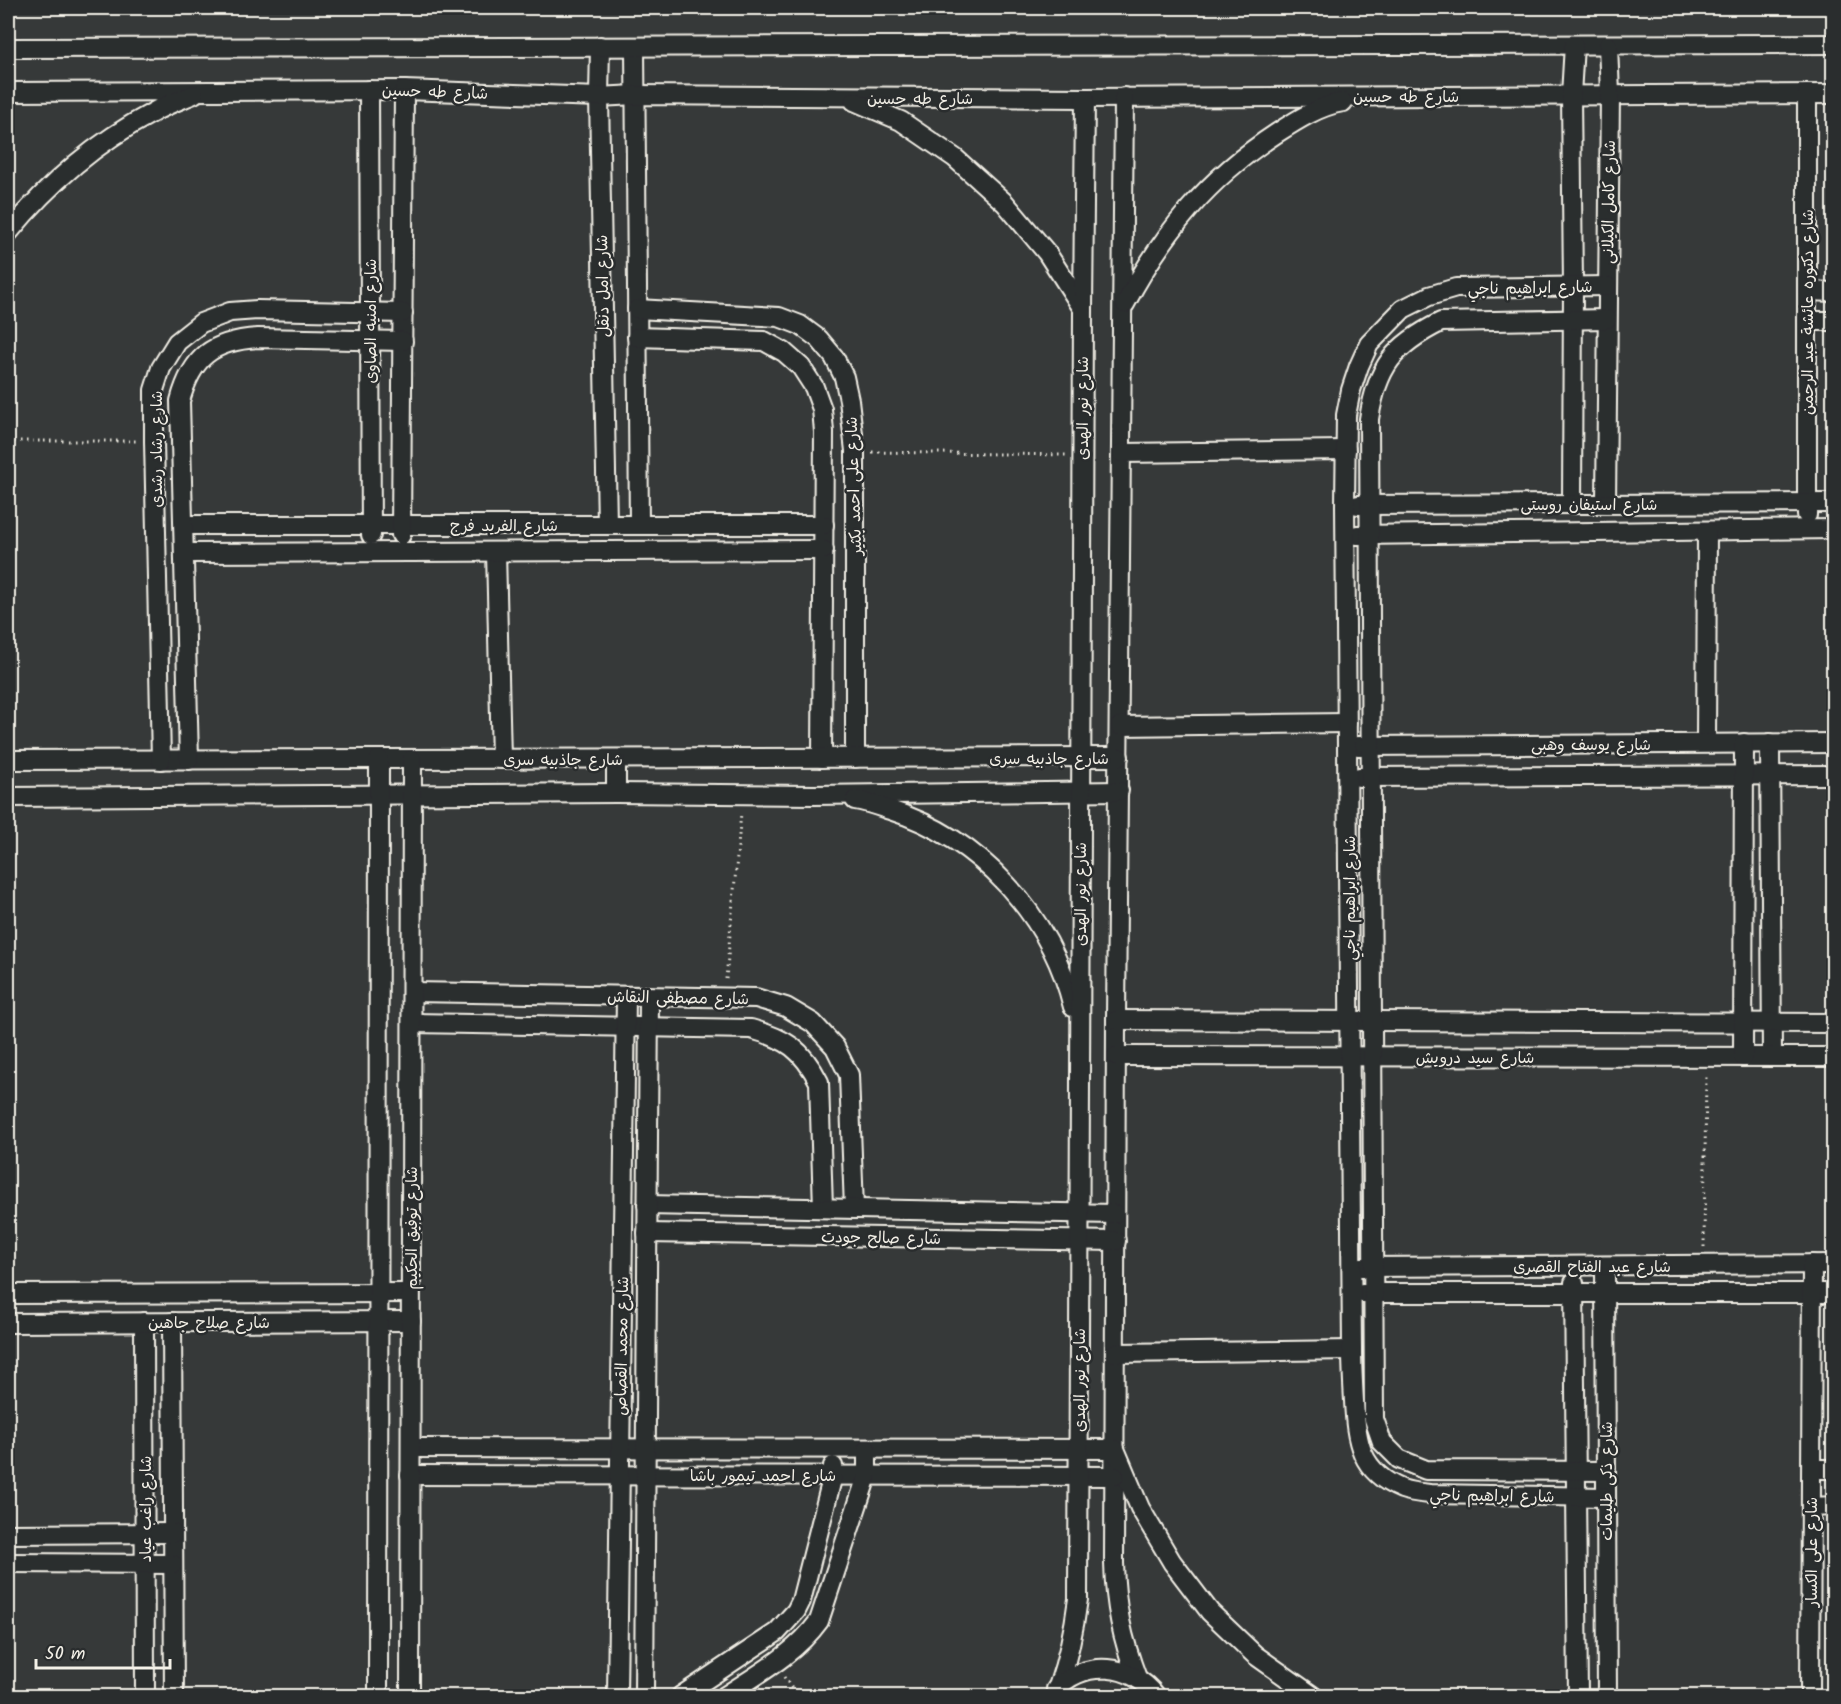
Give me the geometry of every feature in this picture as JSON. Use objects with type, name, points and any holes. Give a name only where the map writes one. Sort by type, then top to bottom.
[{"type":"street","points":[[8,48],[1833,44]]},
{"type":"street","name":"شارع كامل الكيلانى","points":[[1572,504],[1571,95],[1574,45]]},
{"type":"street","name":"شارع كامل الكيلانى","points":[[1606,504],[1610,94],[1608,45]]},
{"type":"street","name":"شارع امل دنقل","points":[[600,46],[607,525]]},
{"type":"street","name":"شارع امل دنقل","points":[[635,47],[639,525]]},
{"type":"street","name":"شارع امنيه الصاوى","points":[[369,90],[371,552]]},
{"type":"street","name":"شارع طه حسين","points":[[8,92],[405,90],[599,97],[635,95],[1085,98],[1833,94]]},
{"type":"street","name":"شارع امنيه الصاوى","points":[[401,552],[405,90]]},
{"type":"street","points":[[8,233],[31,205],[68,170],[109,138],[153,112],[200,91]]},
{"type":"street","name":"شارع دكتوره عائشة عبد الرحمن","points":[[1806,94],[1807,529]]},
{"type":"street","points":[[1123,308],[1166,235],[1193,202],[1223,173],[1256,146],[1292,123],[1330,104],[1371,96]]},
{"type":"street","points":[[844,97],[901,121],[955,158],[1005,202],[1047,253],[1083,309]]},
{"type":"street","points":[[1124,97],[1116,1020],[1115,1593],[1121,1631],[1137,1678]]},
{"type":"street","name":"شارع نور الهدى","points":[[1054,1692],[1068,1659],[1078,1599],[1085,98]]},
{"type":"street","name":"شارع ابراهيم ناجي","points":[[1606,1497],[1430,1494],[1403,1489],[1381,1477],[1368,1464],[1359,1448],[1355,1430],[1351,1293],[1345,505],[1346,415],[1351,390],[1369,344],[1403,309],[1429,296],[1456,288],[1607,286]]},
{"type":"street","points":[[1807,291],[1833,292]]},
{"type":"street","name":"شارع على احمد بكثير","points":[[637,309],[778,317],[800,325],[819,339],[834,357],[844,377],[855,451],[855,758]]},
{"type":"street","name":"شارع رشاد رشدى","points":[[161,760],[154,390],[161,368],[177,342],[201,323],[230,312],[257,310],[403,313]]},
{"type":"street","name":"شارع ابراهيم ناجي","points":[[1606,1471],[1426,1470],[1399,1459],[1382,1442],[1374,1419],[1369,419],[1373,393],[1383,370],[1398,349],[1418,333],[1441,322],[1607,319]]},
{"type":"street","points":[[1807,321],[1833,321]]},
{"type":"street","name":"شارع على احمد بكثير","points":[[637,337],[764,341],[784,352],[801,368],[814,387],[822,409],[824,432],[822,758]]},
{"type":"street","name":"شارع رشاد رشدى","points":[[189,760],[180,401],[186,380],[198,362],[215,348],[236,340],[258,338],[403,341]]},
{"type":"street","points":[[814,387],[844,377]]},
{"type":"street","points":[[154,441],[182,442]]},
{"type":"street","points":[[1122,453],[1346,450]]},
{"type":"street","name":"شارع استيفان روستى","points":[[1345,505],[1833,502]]},
{"type":"street","name":"شارع الفريد فرج","points":[[184,525],[824,525]]},
{"type":"street","name":"شارع استيفان روستى","points":[[1346,535],[1833,529]]},
{"type":"street","points":[[1706,744],[1707,531]]},
{"type":"street","name":"شارع الفريد فرج","points":[[184,553],[824,550]]},
{"type":"street","points":[[496,552],[501,759]]},
{"type":"street","points":[[1120,726],[1347,723]]},
{"type":"street","points":[[1743,1057],[1744,743]]},
{"type":"street","points":[[1770,743],[1772,1057]]},
{"type":"street","name":"شارع يوسف وهبى","points":[[1347,746],[1833,743]]},
{"type":"street","name":"شارع جاذبيه سرى","points":[[8,760],[1119,757]]},
{"type":"street","name":"شارع توفيق الحكيم","points":[[378,1696],[379,759]]},
{"type":"street","name":"شارع توفيق الحكيم","points":[[410,1696],[412,759]]},
{"type":"street","points":[[616,759],[616,793]]},
{"type":"street","name":"شارع يوسف وهبى","points":[[1348,777],[1833,776]]},
{"type":"street","name":"شارع جاذبيه سرى","points":[[8,797],[616,793],[814,795],[1119,791]]},
{"type":"street","points":[[814,795],[862,801],[908,815],[950,837],[989,866],[1022,902],[1048,941],[1068,986],[1079,1033]]},
{"type":"street","name":"شارع مصطفى النقاش","points":[[412,992],[756,998],[786,1007],[813,1023],[835,1047],[849,1074],[861,1209],[869,1237]]},
{"type":"street","name":"شارع محمد القصاص","points":[[617,1696],[626,996]]},
{"type":"street","name":"شارع محمد القصاص","points":[[644,1696],[649,997]]},
{"type":"street","points":[[1116,1020],[1833,1023]]},
{"type":"street","name":"شارع مصطفى النقاش","points":[[412,1023],[752,1029],[774,1035],[794,1047],[810,1064],[819,1082],[823,1208]]},
{"type":"street","points":[[810,1064],[835,1047]]},
{"type":"street","name":"شارع سيد درويش","points":[[1116,1056],[1833,1057]]},
{"type":"street","name":"شارع صالح جودت","points":[[647,1205],[1115,1214]]},
{"type":"street","name":"شارع صالح جودت","points":[[647,1233],[1116,1241]]},
{"type":"street","name":"شارع على الكسار","points":[[1810,1696],[1812,1264]]},
{"type":"street","name":"شارع عبد الفتاح القصرى","points":[[1351,1267],[1833,1264]]},
{"type":"street","name":"شارع ذكى طليمات","points":[[1574,1266],[1578,1696]]},
{"type":"street","name":"شارع ذكى طليمات","points":[[1605,1266],[1607,1696]]},
{"type":"street","name":"شارع صلاح جاهين","points":[[8,1294],[410,1293]]},
{"type":"street","name":"شارع عبد الفتاح القصرى","points":[[1351,1293],[1833,1293]]},
{"type":"street","name":"شارع صلاح جاهين","points":[[8,1323],[411,1321]]},
{"type":"street","name":"شارع راغب عياد","points":[[144,1322],[145,1696]]},
{"type":"street","name":"شارع راغب عياد","points":[[172,1323],[174,1696]]},
{"type":"street","points":[[1115,1353],[1352,1350]]},
{"type":"street","name":"شارع احمد تيمور باشا","points":[[411,1448],[1115,1449]]},
{"type":"street","points":[[681,1696],[777,1632],[796,1611],[801,1601],[833,1475],[832,1449]]},
{"type":"street","points":[[725,1696],[795,1648],[810,1634],[819,1621],[867,1476],[867,1449]]},
{"type":"street","points":[[1115,1449],[1140,1508],[1172,1562],[1210,1612],[1256,1655],[1313,1696]]},
{"type":"street","points":[[1381,1477],[1399,1459]]},
{"type":"street","points":[[1812,1469],[1833,1469]]},
{"type":"street","name":"شارع احمد تيمور باشا","points":[[410,1475],[1115,1476]]},
{"type":"street","points":[[1811,1507],[1833,1506]]},
{"type":"street","points":[[8,1534],[173,1533]]},
{"type":"street","points":[[8,1563],[173,1564]]},
{"type":"street","points":[[1054,1692],[1072,1677],[1088,1670],[1106,1668],[1123,1671],[1137,1678],[1156,1696]]},
{"type":"path","points":[[8,441],[154,441]]},
{"type":"path","points":[[855,451],[1082,456]]},
{"type":"path","points":[[724,998],[743,793]]},
{"type":"path","points":[[1704,1265],[1706,1057]]},
{"type":"path","points":[[774,1663],[797,1696]]}]
